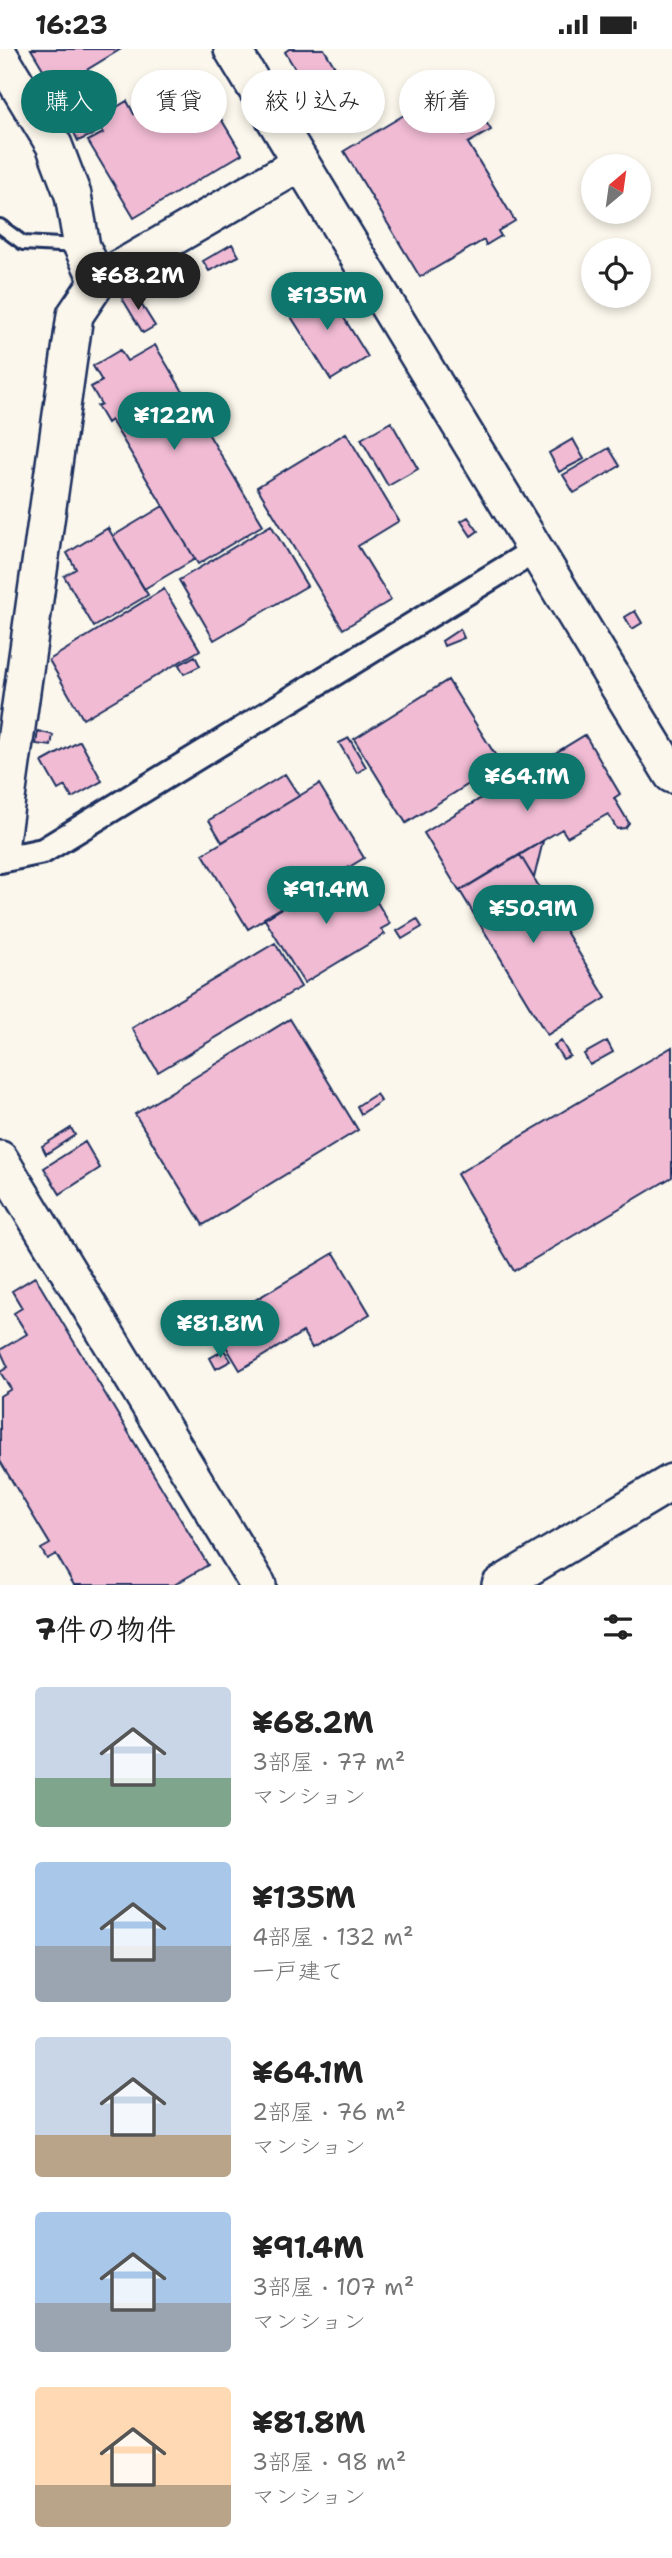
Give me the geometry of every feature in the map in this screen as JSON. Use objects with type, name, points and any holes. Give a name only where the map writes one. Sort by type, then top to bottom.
[{"type":"street","points":[[233,49],[534,551],[672,775]]},
{"type":"street","points":[[0,56],[54,145],[73,195],[82,247],[98,281]]},
{"type":"street","points":[[0,848],[75,316],[98,281],[301,163]]},
{"type":"street","points":[[0,860],[43,851],[534,551]]},
{"type":"street","points":[[0,1159],[258,1585]]},
{"type":"street","points":[[500,1585],[672,1482]]},
{"type":"lane","points":[[0,226],[23,243],[82,247]]},
{"type":"building","points":[[31,49],[121,49],[86,70],[44,70]]},
{"type":"building","points":[[289,49],[324,49],[337,70],[296,70],[285,52]]},
{"type":"building","points":[[127,101],[131,108],[131,133],[227,133],[227,129],[242,154],[134,218],[88,141],[103,133],[117,133],[117,107]]},
{"type":"building","points":[[399,118],[399,133],[486,133],[468,143],[515,221],[498,231],[501,236],[486,245],[484,240],[420,277],[344,151],[374,133],[385,133],[385,126]]},
{"type":"building","points":[[74,133],[94,133],[94,134],[78,141]]},
{"type":"building","points":[[232,244],[239,256],[209,271],[203,261]]},
{"type":"building","points":[[323,284],[368,357],[331,380],[285,307]]},
{"type":"building","points":[[133,291],[155,326],[143,333],[122,298]]},
{"type":"building","points":[[155,345],[263,525],[198,564],[111,420],[107,423],[97,406],[101,404],[91,387],[102,381],[93,366],[120,350],[127,361]]},
{"type":"building","points":[[391,422],[418,469],[388,486],[361,439]]},
{"type":"building","points":[[346,433],[399,521],[358,546],[391,600],[343,629],[257,487]]},
{"type":"building","points":[[573,439],[584,459],[559,472],[549,453]]},
{"type":"building","points":[[609,448],[620,466],[574,493],[563,475]]},
{"type":"building","points":[[163,506],[195,559],[144,589],[113,536]]},
{"type":"building","points":[[468,517],[478,531],[471,536],[461,521]]},
{"type":"building","points":[[271,525],[307,586],[214,640],[179,580]]},
{"type":"building","points":[[108,528],[148,595],[94,627],[64,576],[76,569],[67,553]]},
{"type":"building","points":[[164,589],[200,650],[83,719],[49,660]]},
{"type":"building","points":[[635,611],[642,623],[632,629],[625,617]]},
{"type":"building","points":[[460,629],[464,638],[444,646],[442,641]]},
{"type":"building","points":[[195,656],[200,666],[184,674],[179,665]]},
{"type":"building","points":[[448,680],[501,764],[406,823],[354,739]]},
{"type":"building","points":[[38,731],[53,735],[51,746],[36,744]]},
{"type":"building","points":[[585,735],[620,794],[614,798],[629,823],[625,828],[617,829],[608,814],[567,837],[562,829],[459,891],[424,833]]},
{"type":"building","points":[[349,738],[366,767],[357,773],[339,743]]},
{"type":"building","points":[[80,741],[102,781],[72,798],[65,786],[58,790],[42,762]]},
{"type":"building","points":[[285,774],[299,796],[222,842],[209,820]]},
{"type":"building","points":[[319,784],[364,858],[248,929],[203,854]]},
{"type":"building","points":[[543,841],[534,878],[520,855]]},
{"type":"building","points":[[520,855],[606,998],[547,1035],[460,891]]},
{"type":"building","points":[[345,870],[368,907],[377,902],[390,924],[381,929],[385,934],[304,983],[264,918]]},
{"type":"building","points":[[417,919],[422,927],[402,939],[397,931]]},
{"type":"building","points":[[275,943],[301,987],[158,1072],[132,1028]]},
{"type":"building","points":[[290,1019],[358,1130],[203,1225],[135,1114]]},
{"type":"building","points":[[561,1041],[570,1056],[563,1059],[554,1045]]},
{"type":"building","points":[[607,1041],[613,1052],[590,1065],[584,1054]]},
{"type":"building","points":[[672,1047],[672,1177],[514,1271],[457,1174]]},
{"type":"building","points":[[376,1094],[381,1101],[361,1114],[357,1106]]},
{"type":"building","points":[[71,1128],[75,1135],[46,1154],[42,1146]]},
{"type":"building","points":[[85,1142],[100,1168],[60,1194],[44,1168]]},
{"type":"building","points":[[334,1253],[370,1314],[312,1348],[303,1332],[240,1370],[213,1325]]},
{"type":"building","points":[[35,1277],[208,1565],[174,1585],[74,1585],[56,1554],[47,1559],[41,1549],[50,1544],[0,1461],[0,1396],[11,1389],[0,1372],[8,1367],[0,1350],[27,1334],[14,1313],[22,1308],[12,1291]]},
{"type":"building","points":[[224,1350],[231,1361],[216,1369],[210,1358]]}]
